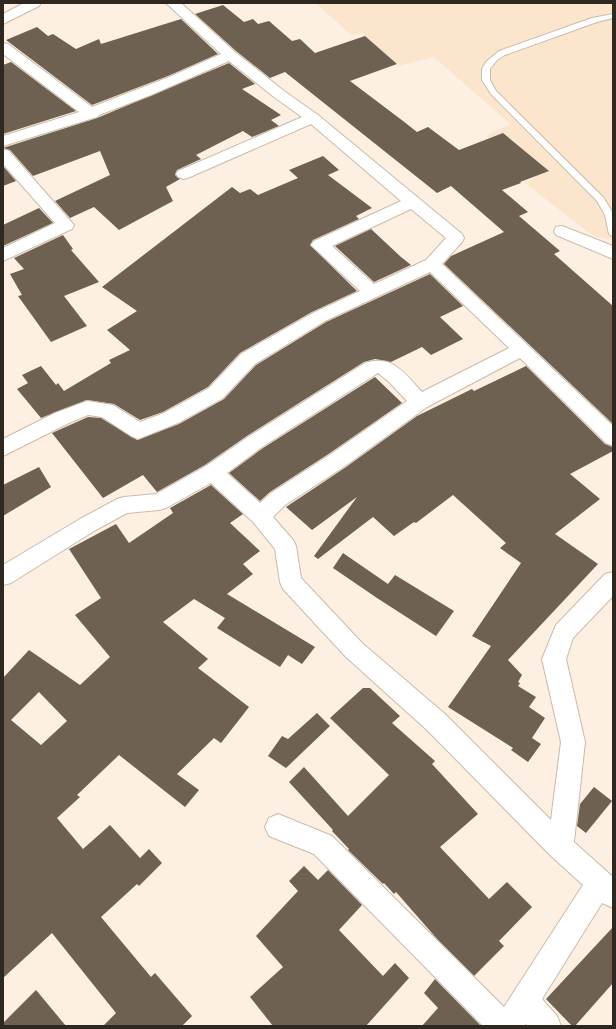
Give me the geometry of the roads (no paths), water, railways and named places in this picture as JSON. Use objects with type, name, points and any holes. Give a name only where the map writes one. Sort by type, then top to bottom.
[{"type":"street","points":[[3,20],[34,3]]},
{"type":"street","points":[[3,448],[62,418],[87,408],[106,410],[138,431],[171,418],[216,393],[248,359],[319,317],[432,264],[456,238],[313,118],[279,94],[230,55],[173,3]]},
{"type":"street","points":[[3,47],[92,114]]},
{"type":"street","points":[[3,142],[92,114],[179,79],[230,55]]},
{"type":"street","points":[[184,174],[313,118]]},
{"type":"street","points":[[3,154],[66,226],[3,255]]},
{"type":"street","points":[[372,292],[320,245],[412,202]]},
{"type":"street","points":[[562,231],[613,253]]},
{"type":"street","points":[[432,264],[613,438]]},
{"type":"street","points":[[260,516],[278,499],[338,460],[420,402],[522,349]]},
{"type":"street","points":[[3,576],[87,524],[124,505],[159,502],[213,472],[255,442],[377,366],[390,372],[420,402]]},
{"type":"street","points":[[213,472],[260,516],[284,546],[291,582],[354,650],[436,722],[560,847],[607,889],[508,1026]]},
{"type":"street","points":[[560,847],[573,742],[554,658],[564,632],[613,581]]},
{"type":"street","points":[[278,827],[323,845],[503,1026]]},
{"type":"street","points":[[525,1001],[547,1026]]},
{"type":"lane","points":[[613,16],[594,20],[502,53],[491,60],[485,68],[484,78],[490,88],[500,99],[600,199],[608,211],[613,234]]}]
